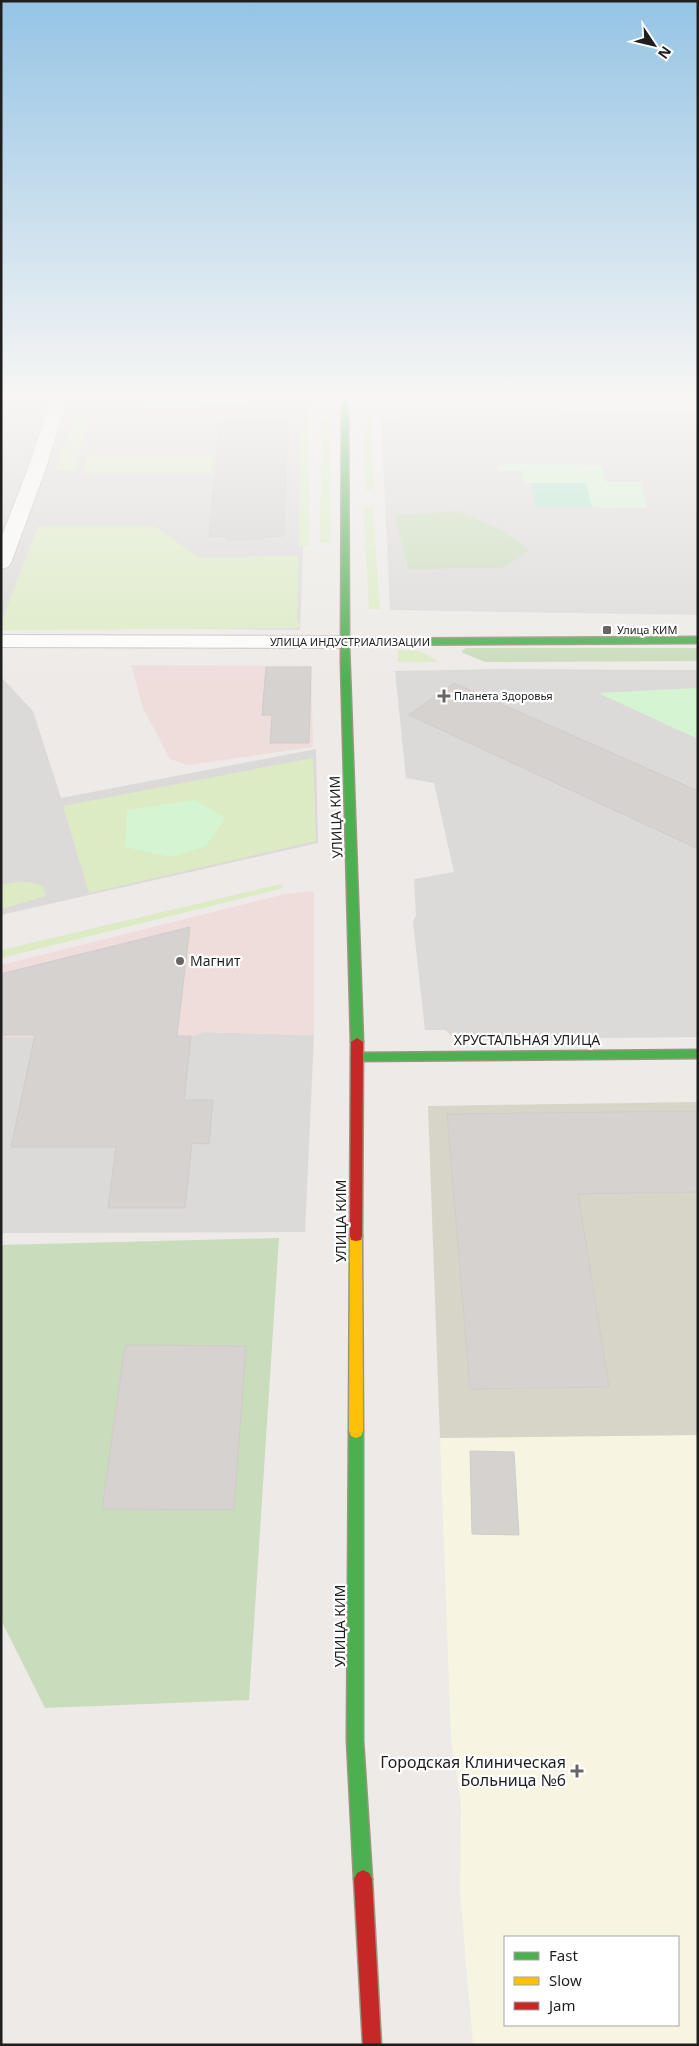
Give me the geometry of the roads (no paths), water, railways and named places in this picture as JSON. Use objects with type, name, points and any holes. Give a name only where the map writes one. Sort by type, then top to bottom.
[{"type":"street","points":[[1,563],[28,492]]},
{"type":"street","name":"УЛИЦА КИМ","points":[[345,492],[346,642],[357,1058],[355,1740],[372,2045]]},
{"type":"street","name":"УЛИЦА ИНДУСТРИАЛИЗАЦИИ","points":[[1,641],[698,640]]},
{"type":"street","name":"ХРУСТАЛЬНАЯ УЛИЦА","points":[[357,1058],[698,1054]]},
{"type":"place","name":"Улица КИМ","points":[[607,630]]},
{"type":"place","name":"Планета Здоровья","points":[[444,696]]},
{"type":"place","name":"Магнит","points":[[180,961]]},
{"type":"place","name":"Городская Клиническая Больница №6","points":[[577,1771]]}]
